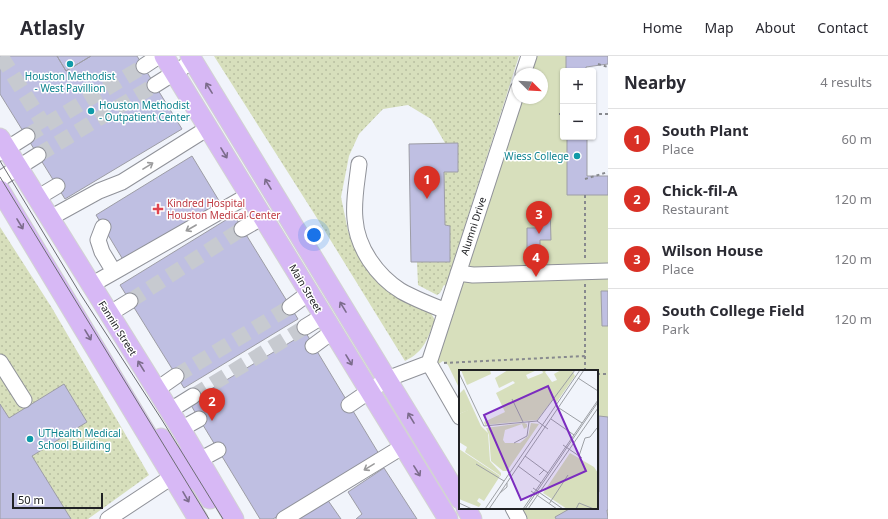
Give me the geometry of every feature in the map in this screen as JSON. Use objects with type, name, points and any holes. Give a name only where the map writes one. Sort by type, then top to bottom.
[{"type":"main road","name":"Main Street","points":[[164,56],[368,391],[448,519]]},
{"type":"main road","points":[[191,58],[459,497]]},
{"type":"main road","name":"Fannin Street","points":[[2,146],[18,167],[38,198],[234,519]]},
{"type":"main road","points":[[0,190],[198,519]]},
{"type":"main road","points":[[122,392],[146,414],[170,452],[182,461],[199,461]]},
{"type":"main road","points":[[173,476],[189,475],[201,484],[221,516],[225,519]]},
{"type":"main road","points":[[467,509],[472,519]]},
{"type":"street","points":[[144,66],[159,56]]},
{"type":"street","points":[[525,68],[529,56]]},
{"type":"street","points":[[155,85],[191,58]]},
{"type":"street","name":"Alumni Drive","points":[[431,366],[446,311],[513,104]]},
{"type":"street","points":[[50,218],[99,191],[122,182],[208,128]]},
{"type":"street","points":[[2,146],[26,136]]},
{"type":"street","points":[[0,178],[38,155]]},
{"type":"street","points":[[359,164],[355,219],[360,243],[380,274],[391,284],[402,291],[446,311]]},
{"type":"street","points":[[38,198],[57,186]]},
{"type":"street","points":[[91,285],[249,195]]},
{"type":"street","points":[[242,229],[263,217]]},
{"type":"street","points":[[103,227],[98,240],[102,252],[114,272]]},
{"type":"street","points":[[458,273],[473,275],[608,270]]},
{"type":"street","points":[[290,307],[309,293]]},
{"type":"street","points":[[110,314],[130,301]]},
{"type":"street","points":[[305,327],[328,324]]},
{"type":"street","points":[[313,346],[328,324]]},
{"type":"street","points":[[0,362],[24,400]]},
{"type":"street","points":[[349,405],[368,391],[388,380],[431,366],[459,415]]},
{"type":"street","points":[[156,390],[176,376]]},
{"type":"street","points":[[169,411],[193,396]]},
{"type":"street","points":[[180,429],[199,419]]},
{"type":"street","points":[[284,519],[402,446]]},
{"type":"street","points":[[108,519],[173,476],[218,450]]},
{"type":"street","points":[[514,509],[519,519]]},
{"type":"path","points":[[598,64],[608,67]]},
{"type":"path","points":[[596,114],[608,114]]},
{"type":"path","points":[[585,179],[608,172]]},
{"type":"path","points":[[431,366],[445,362],[586,356]]},
{"type":"green space","points":[[214,56],[519,56],[515,68],[512,68],[512,78],[446,286],[444,285],[440,293],[437,295],[418,285],[417,262],[450,261],[450,227],[445,225],[444,172],[458,172],[458,143],[445,143],[431,119],[408,105],[383,109],[359,134],[349,156],[341,197],[348,231],[366,264],[429,310],[435,320],[421,349],[412,357],[405,361],[315,215]]},
{"type":"green space","points":[[536,56],[566,56],[566,68],[560,68],[560,140],[567,140],[567,195],[608,195],[608,519],[520,519],[515,509],[598,509],[598,370],[459,370],[459,388],[448,365],[443,361],[437,365],[437,360],[520,104],[548,104],[548,68],[532,68]]},
{"type":"green space","points":[[0,227],[52,308],[149,475],[88,519],[0,519]]},
{"type":"building","name":"Houston Methodist - Outpatient Center","points":[[0,56],[57,56],[66,71],[91,56],[137,56],[182,129],[65,199],[0,94]]},
{"type":"building","name":"Houston Methodist - West Pavillion","points":[[57,56],[91,56],[66,71]]},
{"type":"building","points":[[566,56],[608,56],[608,64],[586,68],[566,68]]},
{"type":"building","name":"Wiess College","points":[[567,140],[587,140],[587,176],[608,176],[608,195],[567,195]]},
{"type":"building","points":[[458,143],[458,172],[444,172],[445,225],[450,226],[450,262],[411,262],[409,144]]},
{"type":"building","name":"Kindred Hospital Houston Medical Center","points":[[192,156],[221,204],[125,263],[96,215]]},
{"type":"building","points":[[541,207],[550,207],[551,240],[540,240],[540,258],[527,258],[527,228],[539,228]]},
{"type":"building","points":[[234,215],[298,319],[184,388],[120,285]]},
{"type":"building","points":[[601,291],[608,291],[608,326],[602,326]]},
{"type":"building","points":[[306,333],[379,454],[273,519],[260,519],[189,402]]},
{"type":"building","name":"UTHealth Medical School Building","points":[[64,384],[87,422],[32,456],[71,519],[0,519],[0,404],[9,418]]},
{"type":"building","points":[[599,416],[608,417],[608,519],[556,519],[555,517],[569,509],[598,509]]},
{"type":"building","points":[[384,468],[417,519],[356,519],[362,514],[348,492]]},
{"type":"building","points":[[327,499],[341,519],[297,519]]},
{"type":"tunnel","points":[[1,56],[49,133]]},
{"type":"tunnel","points":[[27,136],[144,66]]},
{"type":"tunnel","points":[[38,155],[155,85]]},
{"type":"tunnel","points":[[130,301],[242,229]]},
{"type":"tunnel","points":[[176,376],[290,307]]},
{"type":"tunnel","points":[[193,396],[305,327]]},
{"type":"tram line","points":[[0,161],[81,295],[162,420],[223,519]]},
{"type":"tram line","points":[[0,177],[209,519]]},
{"type":"place","name":"Houston Methodist - West Pavillion","points":[[70,64]]},
{"type":"place","name":"Houston Methodist - Outpatient Center","points":[[91,111]]},
{"type":"place","name":"Wiess College","points":[[577,156]]},
{"type":"place","name":"South Plant","points":[[427,199]]},
{"type":"place","name":"Kindred Hospital Houston Medical Center","points":[[158,209]]},
{"type":"place","name":"Wilson House","points":[[539,234]]},
{"type":"place","name":"South College Field","points":[[536,277]]},
{"type":"place","name":"Chick-fil-A","points":[[212,421]]},
{"type":"place","name":"UTHealth Medical School Building","points":[[30,439]]}]
